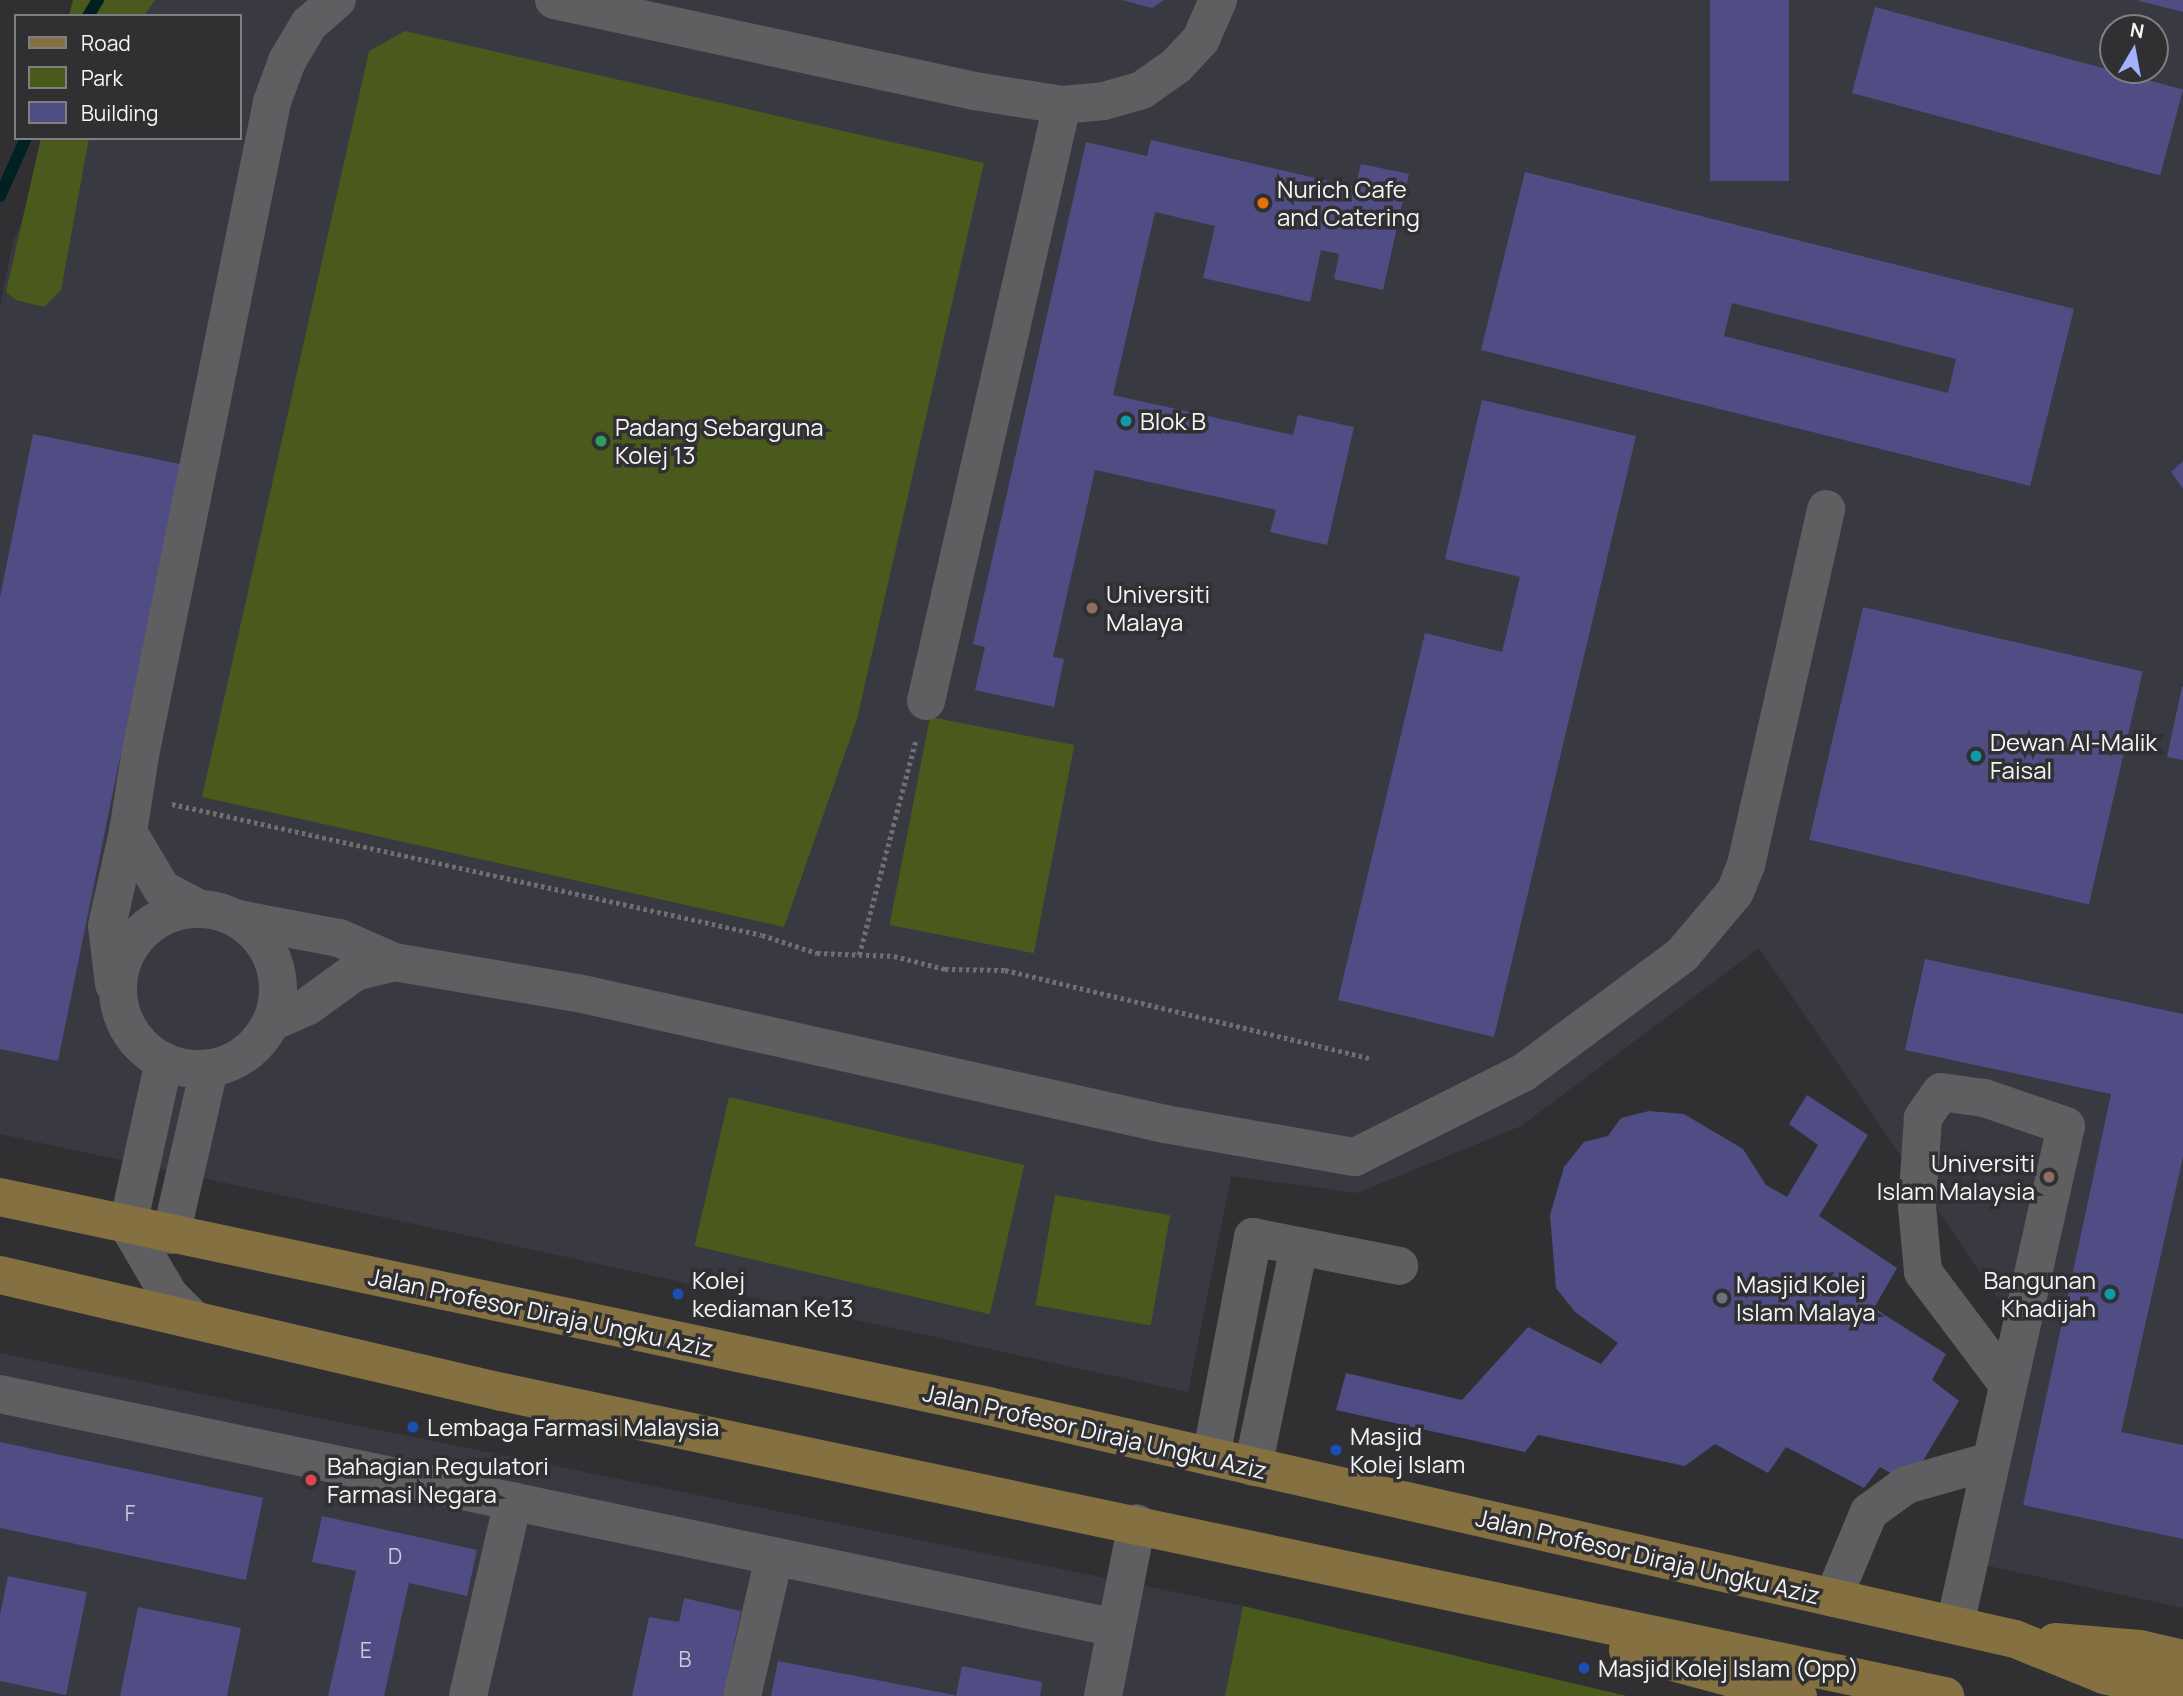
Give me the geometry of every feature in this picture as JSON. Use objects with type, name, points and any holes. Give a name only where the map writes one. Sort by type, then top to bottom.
[{"type":"main road","name":"Jalan Profesor Diraja Ungku Aziz","points":[[0,1197],[1211,1457],[1955,1625],[2015,1639],[2136,1684],[2183,1694]]},
{"type":"main road","points":[[0,1275],[502,1392],[1399,1578],[1945,1696]]},
{"type":"main road","points":[[1399,1578],[1704,1674],[1798,1696]]},
{"type":"main road","points":[[2015,1639],[2140,1649],[2183,1659]]},
{"type":"lane","points":[[238,919],[257,933],[275,965],[279,1000],[272,1022],[256,1045],[235,1060],[209,1069],[164,1061],[133,1037],[118,999],[107,926],[272,102],[287,61],[309,24],[337,0]]},
{"type":"lane","points":[[554,0],[975,91],[1062,105],[1104,101],[1142,90],[1176,66],[1200,39],[1218,0]]},
{"type":"lane","points":[[926,701],[1062,105]]},
{"type":"lane","points":[[131,814],[162,889],[197,908],[238,919],[339,938],[394,962],[578,993],[1165,1124],[1355,1157],[1523,1073],[1682,955],[1735,892],[1746,865],[1826,509]]},
{"type":"lane","points":[[118,999],[119,972],[128,947],[146,927],[170,913],[197,908]]},
{"type":"lane","points":[[272,1022],[308,1006],[355,972],[394,962]]},
{"type":"lane","points":[[164,1061],[128,1225],[169,1295],[192,1318]]},
{"type":"lane","points":[[171,1234],[209,1069]]},
{"type":"lane","points":[[1955,1625],[2066,1126],[1984,1098],[1941,1092],[1923,1118],[1917,1207],[1923,1272],[2008,1385]]},
{"type":"lane","points":[[1211,1457],[1253,1237],[1399,1266]]},
{"type":"lane","points":[[1253,1467],[1299,1247]]},
{"type":"lane","points":[[0,1394],[1116,1628]]},
{"type":"lane","points":[[1833,1598],[1870,1513],[1906,1485],[1991,1461]]},
{"type":"lane","points":[[468,1696],[513,1501]]},
{"type":"lane","points":[[1103,1696],[1137,1523]]},
{"type":"lane","points":[[742,1696],[774,1557]]},
{"type":"path","points":[[859,955],[926,701]]},
{"type":"path","points":[[131,814],[762,935],[817,953],[894,956],[945,969],[1005,970],[1372,1059]]},
{"type":"shaded area","name":"Universiti Malaya","points":[[134,0],[2183,0],[2183,1608],[1984,1565],[2034,1351],[1759,948],[1521,1126],[1357,1193],[1231,1176],[1188,1392],[0,1134],[0,306],[13,242],[57,140],[242,140],[242,14],[125,14]]},
{"type":"shaded area","name":"Bahagian Regulatori Farmasi Negara","points":[[0,1353],[1243,1606],[1225,1696],[0,1696]]},
{"type":"green space","points":[[73,0],[155,0],[145,14],[70,14]]},
{"type":"green space","name":"Padang Sebarguna Kolej 13","points":[[405,31],[984,163],[857,719],[784,927],[202,797],[369,51]]},
{"type":"green space","points":[[41,140],[89,140],[61,290],[44,307],[16,300],[6,292]]},
{"type":"green space","points":[[930,717],[1074,745],[1034,953],[890,925]]},
{"type":"green space","points":[[729,1097],[1024,1165],[990,1314],[695,1246]]},
{"type":"green space","points":[[1055,1195],[1170,1215],[1151,1326],[1036,1305]]},
{"type":"green space","points":[[1243,1606],[1627,1696],[1225,1696]]},
{"type":"building","points":[[1122,0],[1164,0],[1152,8]]},
{"type":"building","points":[[1710,0],[1789,0],[1789,181],[1710,181]]},
{"type":"building","points":[[2139,0],[2183,0],[2183,12],[2139,1]]},
{"type":"building","points":[[1875,7],[2099,67],[2099,84],[2162,84],[2183,90],[2160,176],[1852,93]]},
{"type":"building","name":"Blok B","points":[[1151,140],[1355,187],[1361,164],[1409,174],[1383,290],[1334,279],[1339,254],[1321,250],[1310,302],[1203,278],[1215,226],[1155,212],[1113,395],[1293,435],[1298,415],[1354,427],[1327,545],[1270,532],[1276,510],[1095,470],[1053,657],[1064,659],[1054,707],[975,690],[985,647],[973,644],[1086,142],[1147,156]]},
{"type":"building","points":[[1525,172],[2074,309],[2030,486],[1481,350]],"holes":[[[1732,303],[1956,359],[1948,393],[1724,336]]]},
{"type":"building","points":[[1482,400],[1636,436],[1494,1037],[1338,1000],[1425,633],[1502,652],[1520,577],[1445,559]]},
{"type":"building","points":[[33,434],[180,464],[58,1061],[0,1049],[0,597]]},
{"type":"building","points":[[2183,461],[2183,489],[2171,472]]},
{"type":"building","name":"Dewan Al-Malik Faisal","points":[[1863,607],[2143,672],[2089,904],[1809,840]]},
{"type":"building","points":[[2183,687],[2183,760],[2167,757]]},
{"type":"building","name":"Bangunan Khadijah","points":[[1925,959],[2183,1014],[2183,1157],[2121,1432],[2183,1445],[2183,1539],[2023,1505],[2111,1094],[1905,1050]]},
{"type":"building","name":"Masjid Kolej Islam Malaya","points":[[1807,1095],[1868,1135],[1819,1216],[1897,1268],[1874,1308],[1946,1354],[1932,1380],[1959,1401],[1909,1484],[1880,1467],[1864,1488],[1786,1447],[1768,1473],[1715,1444],[1685,1466],[1538,1435],[1525,1452],[1336,1410],[1346,1373],[1462,1400],[1528,1327],[1601,1364],[1618,1343],[1575,1312],[1556,1288],[1550,1215],[1564,1167],[1584,1142],[1608,1136],[1621,1118],[1649,1111],[1684,1114],[1743,1149],[1766,1185],[1787,1197],[1818,1145],[1789,1124]]},
{"type":"building","points":[[0,1442],[263,1498],[246,1580],[0,1528]]},
{"type":"building","points":[[322,1516],[477,1550],[467,1596],[409,1583],[384,1696],[328,1696],[356,1571],[312,1562]]},
{"type":"building","points":[[8,1576],[87,1592],[66,1695],[0,1681],[0,1615]]},
{"type":"building","points":[[684,1598],[741,1611],[723,1696],[632,1696],[649,1617],[679,1622]]},
{"type":"building","points":[[138,1607],[241,1628],[227,1696],[120,1696]]},
{"type":"building","points":[[778,1661],[954,1695],[954,1696],[771,1696]]},
{"type":"building","points":[[962,1666],[1042,1682],[1040,1696],[956,1696]]},
{"type":"waterway","points":[[89,14],[98,0]]},
{"type":"waterway","points":[[0,196],[25,140]]},
{"type":"place","name":"Nurich Cafe and Catering","points":[[1263,203]]},
{"type":"place","name":"Blok B","points":[[1126,421]]},
{"type":"place","name":"Padang Sebarguna Kolej 13","points":[[601,441]]},
{"type":"place","name":"Universiti Malaya","points":[[1092,608]]},
{"type":"place","name":"Dewan Al-Malik Faisal","points":[[1976,756]]},
{"type":"place","name":"Universiti Islam Malaysia","points":[[2049,1177]]},
{"type":"place","name":"Kolej kediaman Ke13","points":[[678,1294]]},
{"type":"place","name":"Bangunan Khadijah","points":[[2110,1294]]},
{"type":"place","name":"Masjid Kolej Islam Malaya","points":[[1722,1298]]},
{"type":"place","name":"Lembaga Farmasi Malaysia","points":[[413,1427]]},
{"type":"place","name":"Masjid Kolej Islam","points":[[1336,1450]]},
{"type":"place","name":"Bahagian Regulatori Farmasi Negara","points":[[311,1480]]},
{"type":"place","name":"Masjid Kolej Islam (Opp)","points":[[1584,1668]]}]
